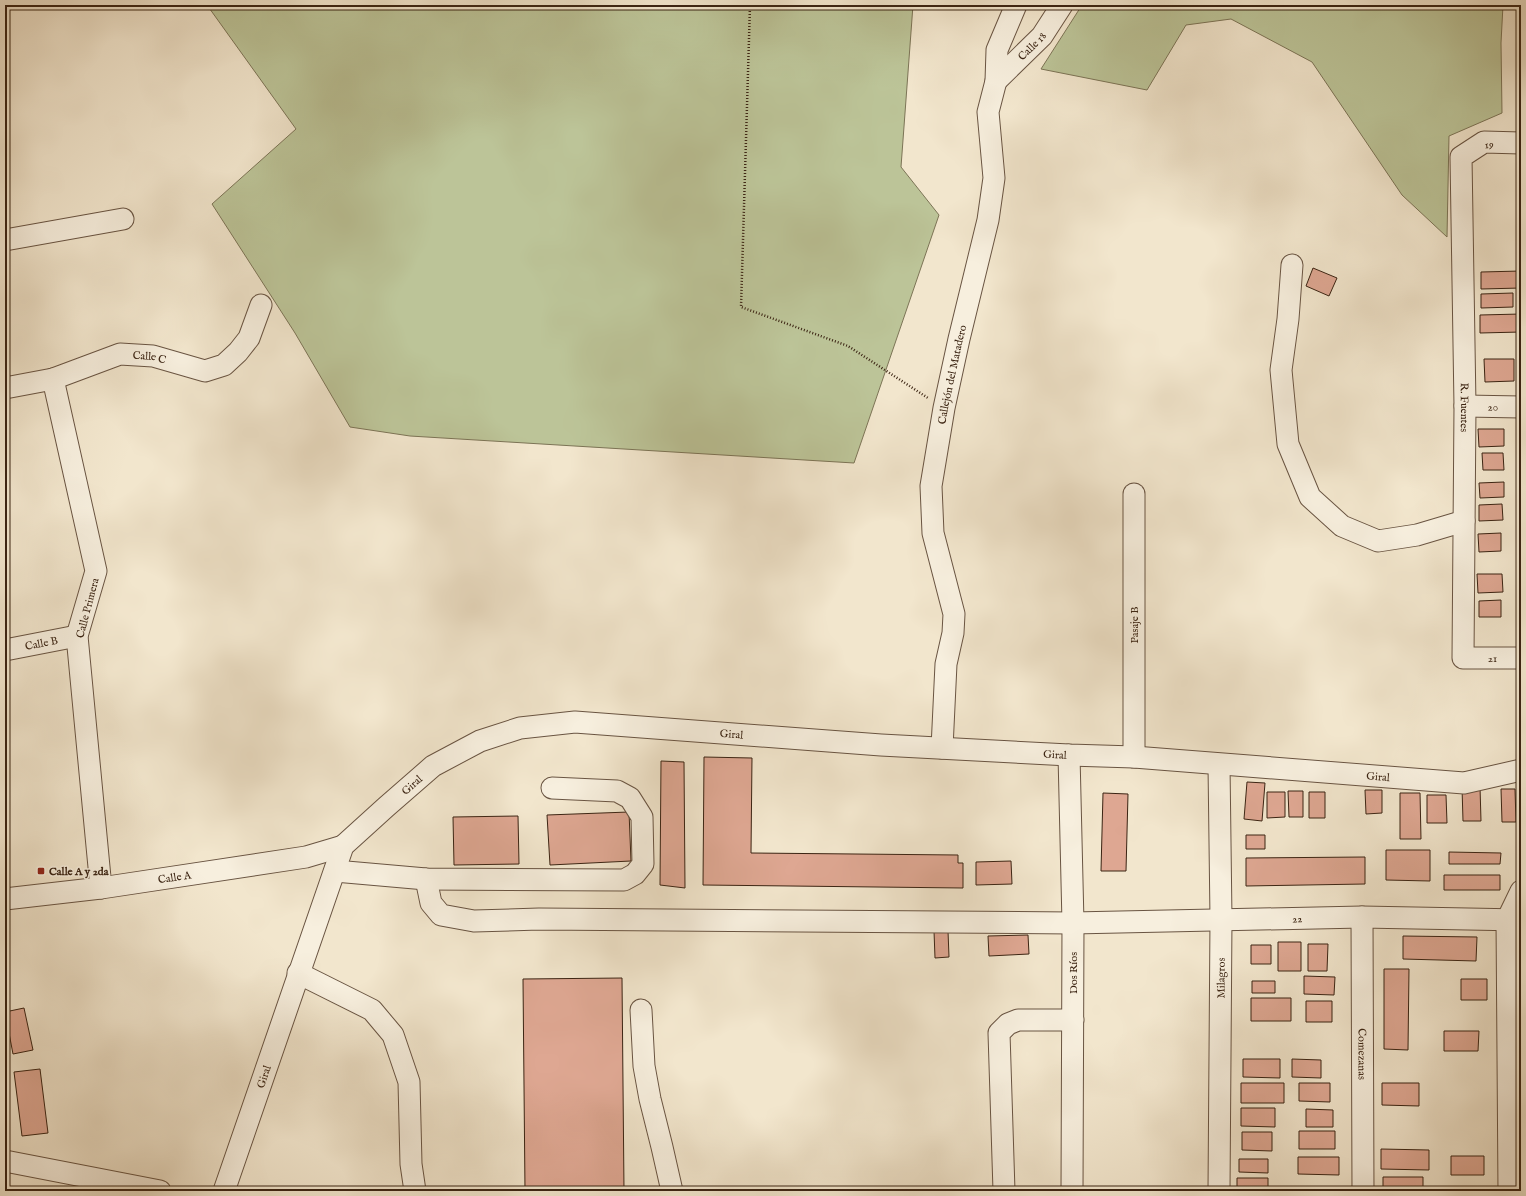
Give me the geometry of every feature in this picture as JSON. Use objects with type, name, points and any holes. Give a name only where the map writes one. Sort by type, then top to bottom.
[{"type":"street","name":"Callejón del Matadero","points":[[942,748],[946,664],[953,633],[954,614],[934,533],[931,486],[944,408],[988,220],[994,178],[988,112],[996,81],[997,50],[1016,5]]},
{"type":"street","name":"Calle 18","points":[[996,81],[1042,36],[1062,5]]},
{"type":"street","name":"19","points":[[1461,157],[1484,142],[1521,143]]},
{"type":"street","name":"R. Fuentes","points":[[1461,157],[1465,406],[1463,658]]},
{"type":"street","points":[[5,240],[123,219]]},
{"type":"street","points":[[1292,265],[1288,319],[1281,370],[1288,444],[1310,497],[1342,526],[1378,541],[1417,535],[1464,522]]},
{"type":"street","name":"Calle C","points":[[5,388],[53,379],[120,354],[153,356],[205,371],[224,365],[238,352],[249,338],[261,305]]},
{"type":"street","name":"Calle Primera","points":[[53,379],[96,571],[77,636],[101,888]]},
{"type":"street","name":"20","points":[[1465,406],[1521,407]]},
{"type":"street","name":"Pasaje B","points":[[1134,494],[1134,757]]},
{"type":"street","name":"Calle B","points":[[5,650],[77,636]]},
{"type":"street","name":"21","points":[[1463,658],[1521,658]]},
{"type":"street","name":"Giral","points":[[224,1191],[343,846],[433,766],[480,741],[520,728],[575,722],[881,745],[1134,757],[1219,765],[1464,782],[1521,770]]},
{"type":"street","name":"Dos Ríos","points":[[1069,755],[1073,923],[1072,1191]]},
{"type":"street","name":"Milagros","points":[[1219,765],[1221,919],[1219,1191]]},
{"type":"street","points":[[335,871],[426,879],[624,880],[635,874],[643,864],[642,817],[630,798],[617,791],[552,788]]},
{"type":"street","name":"Calle A","points":[[5,898],[101,888],[306,857],[343,846]]},
{"type":"street","name":"22","points":[[426,879],[432,902],[441,915],[474,921],[539,919],[1073,923],[1362,917],[1514,920]]},
{"type":"street","points":[[1509,1191],[1514,920],[1521,891]]},
{"type":"street","name":"Comezanas","points":[[1362,917],[1362,1191]]},
{"type":"street","points":[[298,973],[372,1010],[393,1035],[409,1082],[411,1164],[415,1191]]},
{"type":"street","points":[[641,1010],[644,1066],[650,1099],[672,1191]]},
{"type":"street","points":[[1004,1191],[999,1033],[1008,1024],[1018,1020],[1072,1020]]},
{"type":"street","points":[[5,1161],[160,1191]]},
{"type":"path","points":[[750,5],[740,307],[848,346],[944,408]]},
{"type":"green space","points":[[207,5],[913,5],[901,167],[939,215],[854,463],[410,436],[350,427],[295,333],[212,204],[296,129]]},
{"type":"green space","points":[[1082,5],[1503,5],[1501,43],[1502,113],[1449,136],[1447,237],[1402,195],[1312,62],[1231,19],[1186,25],[1147,90],[1041,69]]},
{"type":"building","points":[[1313,268],[1337,278],[1329,296],[1306,286]]},
{"type":"building","points":[[1521,271],[1521,288],[1481,289],[1481,272]]},
{"type":"building","points":[[1513,293],[1513,307],[1481,308],[1481,294]]},
{"type":"building","points":[[1521,314],[1521,332],[1480,333],[1480,315]]},
{"type":"building","points":[[1484,359],[1514,359],[1514,381],[1485,382]]},
{"type":"building","points":[[1478,429],[1504,429],[1504,446],[1479,447]]},
{"type":"building","points":[[1482,453],[1503,453],[1504,470],[1483,470]]},
{"type":"building","points":[[1504,482],[1504,497],[1480,498],[1479,483]]},
{"type":"building","points":[[1502,504],[1503,520],[1479,521],[1479,505]]},
{"type":"building","points":[[1501,533],[1501,551],[1479,552],[1478,534]]},
{"type":"building","points":[[1477,574],[1502,574],[1503,592],[1478,593]]},
{"type":"building","points":[[1501,600],[1501,617],[1479,617],[1479,601]]},
{"type":"building","points":[[704,757],[752,758],[751,853],[958,855],[958,863],[963,863],[963,888],[703,885]]},
{"type":"building","points":[[661,761],[684,762],[685,888],[660,885]]},
{"type":"building","points":[[1247,782],[1265,783],[1262,821],[1244,819]]},
{"type":"building","points":[[1462,787],[1480,787],[1481,821],[1463,821]]},
{"type":"building","points":[[1501,789],[1515,789],[1516,822],[1502,822]]},
{"type":"building","points":[[1365,790],[1382,790],[1382,813],[1366,814]]},
{"type":"building","points":[[1288,791],[1303,791],[1303,817],[1289,817]]},
{"type":"building","points":[[1267,792],[1285,792],[1285,817],[1267,818]]},
{"type":"building","points":[[1309,792],[1325,792],[1325,818],[1309,818]]},
{"type":"building","points":[[1103,793],[1128,794],[1126,871],[1101,871]]},
{"type":"building","points":[[1400,793],[1420,793],[1421,839],[1400,839]]},
{"type":"building","points":[[1427,795],[1446,795],[1447,823],[1427,823]]},
{"type":"building","points":[[629,812],[631,861],[550,865],[547,815]]},
{"type":"building","points":[[518,816],[519,864],[454,865],[453,817]]},
{"type":"building","points":[[1246,835],[1265,835],[1265,849],[1246,849]]},
{"type":"building","points":[[1386,850],[1430,850],[1430,881],[1386,880]]},
{"type":"building","points":[[1449,852],[1501,853],[1500,864],[1449,864]]},
{"type":"building","points":[[1365,857],[1365,884],[1246,886],[1246,858]]},
{"type":"building","points":[[1011,861],[1012,884],[976,885],[976,862]]},
{"type":"building","points":[[1444,875],[1500,875],[1500,890],[1444,890]]},
{"type":"building","points":[[934,931],[948,931],[949,957],[935,958]]},
{"type":"building","points":[[1028,935],[1029,954],[989,956],[988,936]]},
{"type":"building","points":[[1403,936],[1477,937],[1476,961],[1403,959]]},
{"type":"building","points":[[1278,942],[1301,942],[1301,971],[1278,971]]},
{"type":"building","points":[[1308,944],[1328,944],[1327,971],[1308,971]]},
{"type":"building","points":[[1251,945],[1271,945],[1271,964],[1251,964]]},
{"type":"building","points":[[1384,969],[1409,969],[1408,1050],[1384,1049]]},
{"type":"building","points":[[1304,976],[1335,977],[1334,995],[1304,994]]},
{"type":"building","points":[[622,978],[624,1191],[525,1191],[523,979]]},
{"type":"building","points":[[1461,979],[1487,979],[1487,1000],[1461,1000]]},
{"type":"building","points":[[1252,981],[1275,981],[1275,993],[1252,993]]},
{"type":"building","points":[[1251,998],[1291,998],[1291,1021],[1251,1021]]},
{"type":"building","points":[[1306,1001],[1332,1001],[1332,1022],[1306,1022]]},
{"type":"building","points":[[24,1008],[33,1050],[13,1054],[5,1012]]},
{"type":"building","points":[[1444,1031],[1479,1031],[1478,1051],[1444,1051]]},
{"type":"building","points":[[1243,1059],[1280,1059],[1280,1078],[1243,1077]]},
{"type":"building","points":[[1292,1059],[1321,1060],[1321,1078],[1292,1077]]},
{"type":"building","points":[[40,1069],[48,1133],[22,1136],[14,1072]]},
{"type":"building","points":[[1241,1083],[1284,1083],[1284,1103],[1241,1103]]},
{"type":"building","points":[[1299,1083],[1330,1083],[1330,1102],[1299,1101]]},
{"type":"building","points":[[1382,1083],[1419,1083],[1419,1106],[1382,1105]]},
{"type":"building","points":[[1241,1108],[1275,1108],[1275,1127],[1241,1126]]},
{"type":"building","points":[[1306,1109],[1333,1110],[1333,1127],[1306,1127]]},
{"type":"building","points":[[1299,1131],[1335,1131],[1335,1149],[1299,1149]]},
{"type":"building","points":[[1242,1132],[1272,1132],[1272,1151],[1242,1150]]},
{"type":"building","points":[[1381,1149],[1429,1150],[1429,1170],[1381,1169]]},
{"type":"building","points":[[1451,1156],[1484,1156],[1484,1175],[1451,1175]]},
{"type":"building","points":[[1298,1157],[1339,1157],[1339,1175],[1298,1174]]},
{"type":"building","points":[[1239,1159],[1268,1159],[1268,1173],[1239,1172]]},
{"type":"building","points":[[1383,1177],[1423,1177],[1423,1191],[1383,1191]]},
{"type":"building","points":[[1237,1178],[1268,1178],[1268,1191],[1237,1191]]},
{"type":"place","name":"Calle A y 2da","points":[[41,871]]}]
